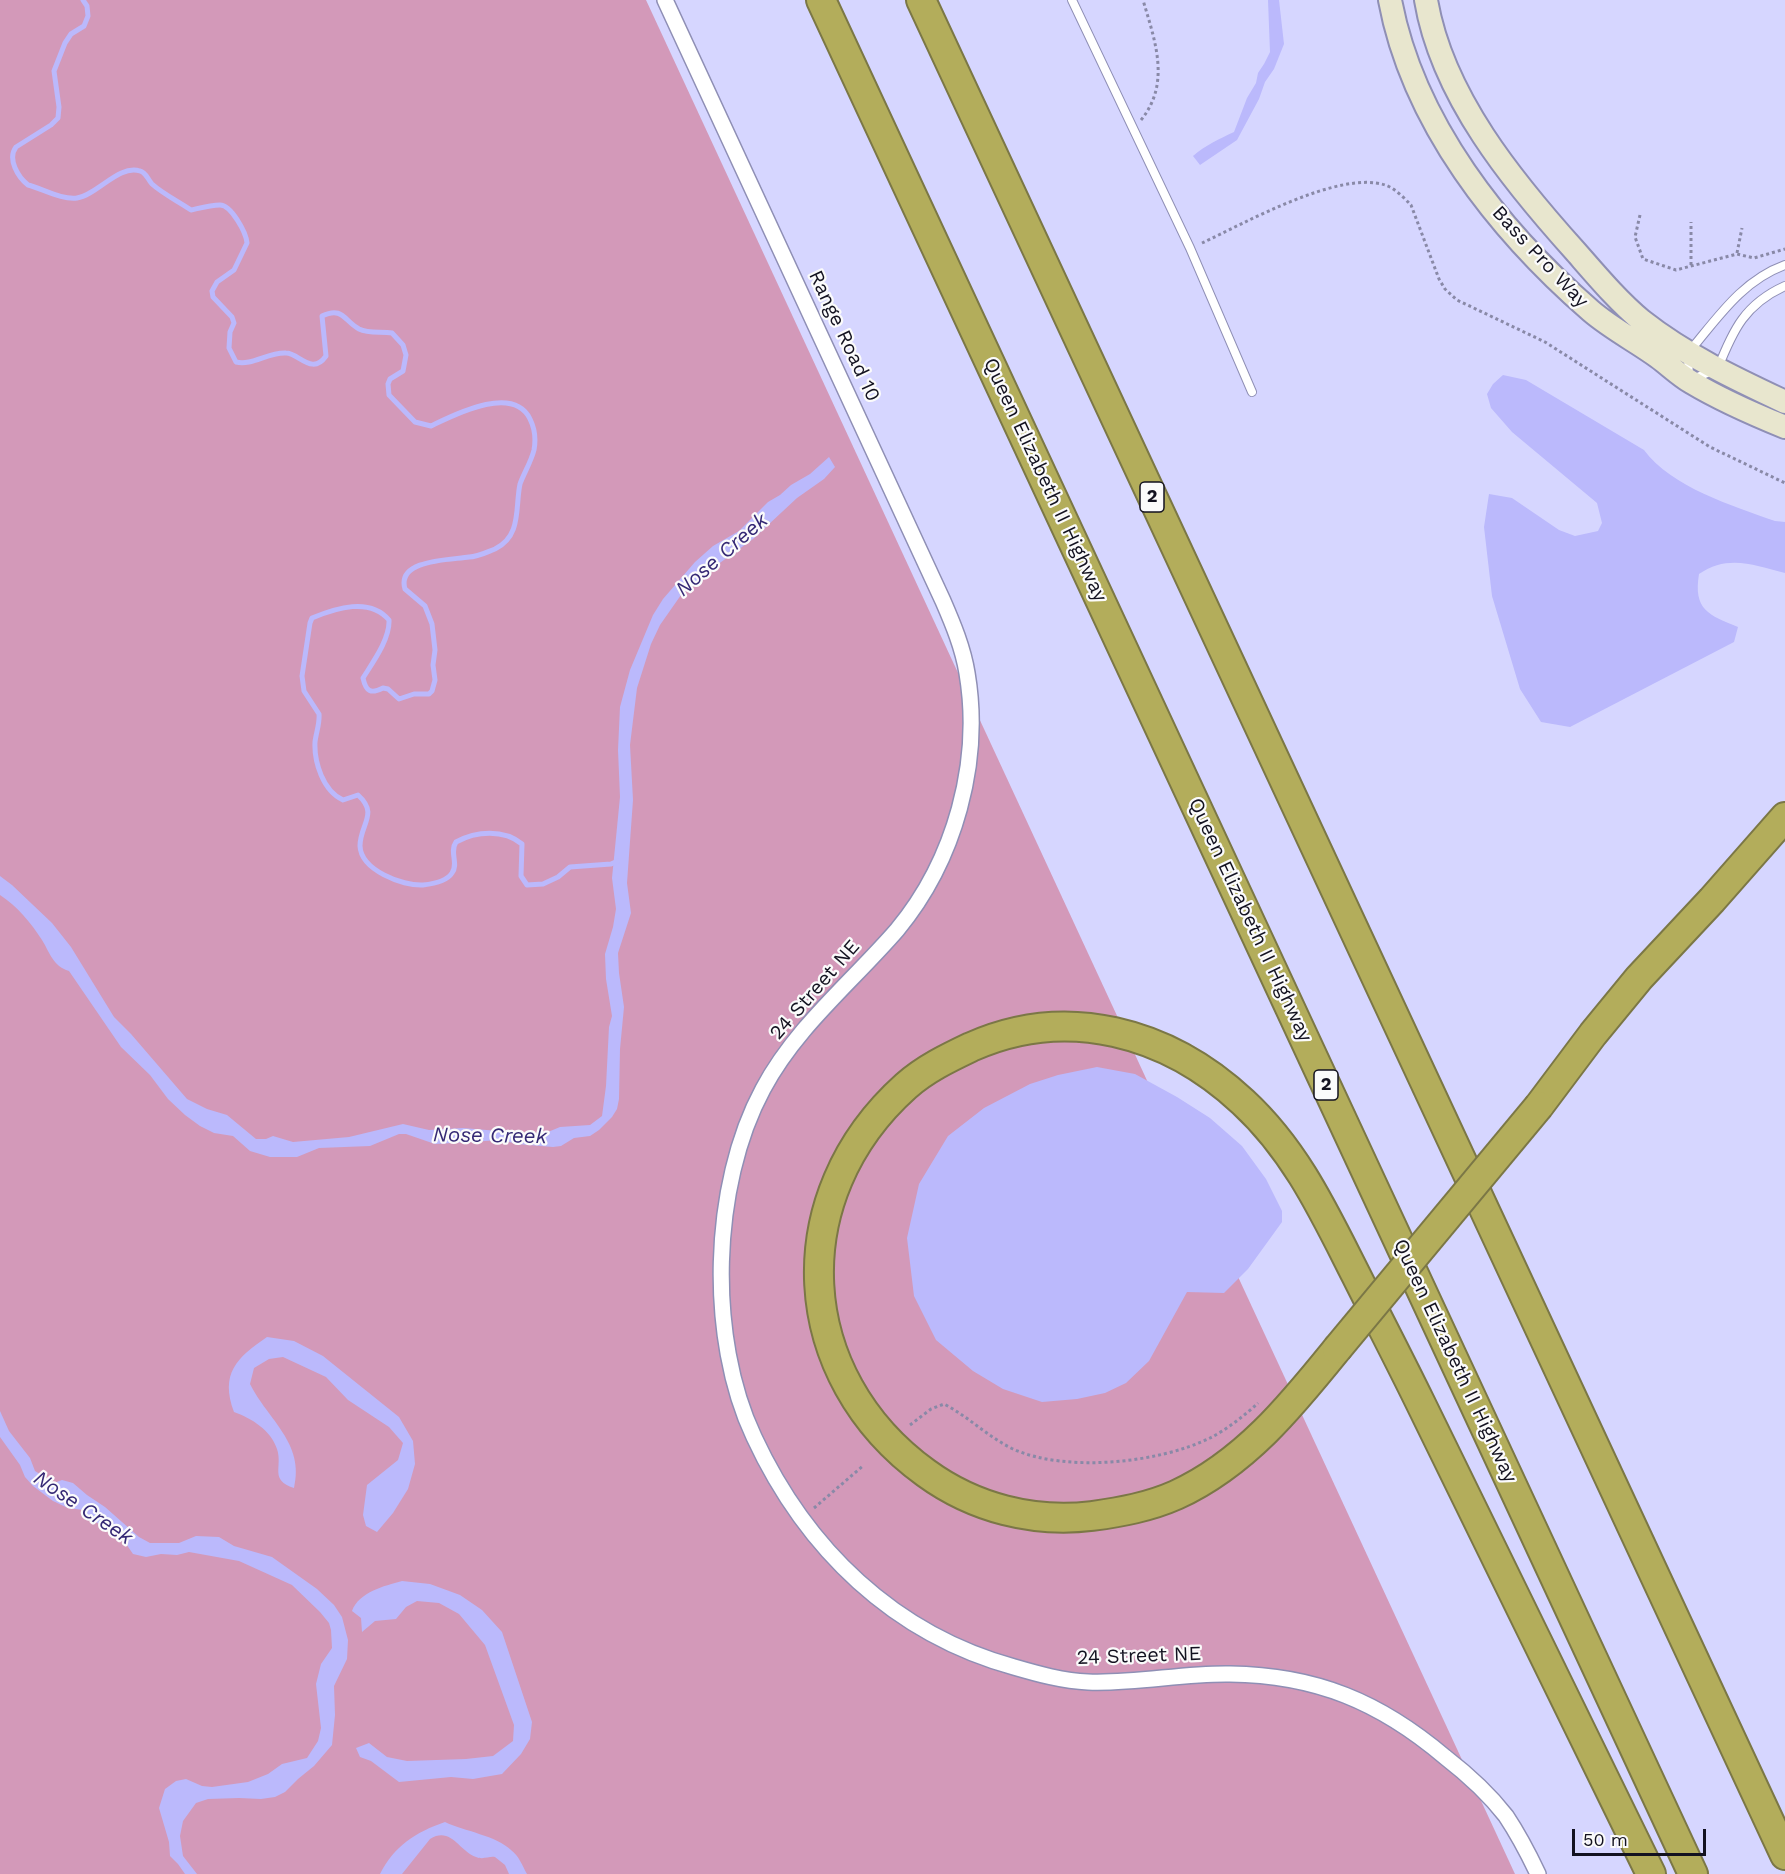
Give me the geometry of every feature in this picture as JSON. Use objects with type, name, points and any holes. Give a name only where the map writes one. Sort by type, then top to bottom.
[{"type":"highway","name":"Queen Elizabeth II Highway","points":[[821,0],[1693,1874]]},
{"type":"highway","name":"2","points":[[921,0],[1785,1854]]},
{"type":"highway","points":[[1651,1874],[1400,1361],[1319,1200],[1273,1135],[1245,1103],[1208,1072],[1168,1049],[1129,1035],[1095,1028],[1053,1026],[1019,1030],[981,1042],[942,1060],[908,1084],[878,1114],[853,1149],[836,1183],[825,1215],[819,1288],[823,1318],[834,1355],[847,1386],[871,1422],[912,1463],[970,1499],[997,1509],[1037,1516],[1070,1518],[1147,1507],[1181,1493],[1229,1462],[1264,1434],[1297,1399],[1337,1349],[1539,1106],[1639,978],[1712,900],[1785,816]]},
{"type":"street","name":"Range Road 10","points":[[665,0],[935,583],[956,634],[967,670],[969,694]]},
{"type":"street","name":"Bass Pro Way","points":[[1390,0],[1414,77],[1431,112],[1465,170],[1494,210],[1523,243],[1592,311],[1622,334],[1657,356],[1689,381],[1755,415],[1785,427]]},
{"type":"street","name":"Bass Pro Way","points":[[1426,0],[1442,56],[1501,163],[1568,243],[1618,298],[1643,321],[1688,353],[1785,402]]},
{"type":"street","name":"24 Street NE","points":[[969,694],[970,758],[963,796],[948,842],[928,887],[899,928],[822,1008],[773,1073],[763,1088],[744,1134],[731,1182],[723,1231],[721,1282],[725,1338],[737,1390],[751,1432],[771,1471],[801,1519],[822,1546],[855,1580],[895,1612],[938,1638],[984,1659],[1039,1674],[1086,1682],[1229,1674],[1291,1679],[1336,1691],[1379,1709],[1417,1733],[1468,1776],[1504,1815],[1538,1874]]},
{"type":"lane","points":[[1072,0],[1190,248],[1251,392]]},
{"type":"lane","points":[[1785,265],[1756,279],[1729,303],[1688,353],[1689,381],[1718,368],[1740,320],[1764,298],[1785,286]]},
{"type":"path","points":[[1133,127],[1147,113],[1154,99],[1158,81],[1157,48],[1143,0]]},
{"type":"path","points":[[1190,248],[1330,187],[1370,183],[1387,185],[1411,205],[1439,279],[1445,289],[1457,300],[1545,342],[1710,447],[1785,483]]},
{"type":"path","points":[[1640,215],[1635,237],[1644,259],[1676,270],[1737,254],[1754,258],[1785,249]]},
{"type":"path","points":[[1691,222],[1691,266]]},
{"type":"path","points":[[1737,254],[1742,228]]},
{"type":"path","points":[[910,1425],[931,1409],[945,1404],[995,1440],[1015,1450],[1062,1461],[1103,1463],[1126,1461],[1178,1450],[1204,1441],[1223,1430],[1259,1402]]},
{"type":"path","points":[[801,1519],[864,1465]]},
{"type":"shaded area","points":[[0,0],[646,0],[1515,1874],[0,1874]]},
{"type":"water","points":[[1268,0],[1279,0],[1284,44],[1274,69],[1265,82],[1259,99],[1237,140],[1200,165],[1193,156],[1208,145],[1234,132],[1247,98],[1256,83],[1258,73],[1270,52]]},
{"type":"water","points":[[1503,375],[1526,380],[1644,450],[1670,475],[1686,485],[1741,509],[1775,521],[1785,522],[1785,573],[1752,565],[1731,563],[1720,564],[1699,574],[1698,596],[1701,603],[1711,614],[1738,627],[1734,642],[1570,727],[1541,722],[1520,689],[1492,596],[1484,527],[1489,494],[1512,498],[1559,530],[1575,536],[1598,531],[1602,523],[1597,503],[1512,432],[1491,408],[1487,394],[1493,384]]},
{"type":"water","name":"Nose Creek","points":[[829,457],[835,467],[824,479],[797,498],[753,539],[681,595],[660,625],[651,644],[637,688],[630,745],[633,800],[627,883],[631,913],[618,953],[624,1007],[619,1099],[612,1117],[590,1136],[574,1138],[561,1146],[553,1147],[517,1144],[502,1140],[435,1144],[406,1134],[399,1134],[370,1146],[319,1148],[297,1157],[270,1157],[250,1151],[233,1136],[214,1133],[200,1126],[168,1099],[150,1075],[121,1047],[69,971],[59,966],[28,921],[0,895],[0,876],[52,923],[71,947],[114,1017],[187,1099],[207,1109],[227,1115],[256,1139],[273,1136],[293,1142],[349,1137],[403,1124],[429,1130],[463,1128],[534,1134],[560,1127],[590,1125],[602,1116],[606,1086],[609,1027],[612,1016],[606,979],[605,954],[616,909],[612,878],[620,797],[618,750],[620,707],[630,670],[653,615],[663,599],[695,562],[713,546],[739,531],[768,502],[810,474]]},
{"type":"water","points":[[1097,1067],[1135,1074],[1210,1118],[1242,1146],[1266,1179],[1282,1211],[1282,1222],[1248,1269],[1224,1293],[1187,1292],[1149,1361],[1126,1383],[1105,1393],[1077,1399],[1042,1402],[1003,1389],[973,1371],[936,1340],[914,1296],[907,1238],[919,1184],[948,1136],[984,1108],[1030,1084],[1058,1075]]},
{"type":"water","points":[[267,1337],[294,1341],[323,1356],[399,1417],[413,1441],[415,1464],[408,1489],[393,1513],[377,1532],[366,1526],[363,1515],[367,1485],[398,1460],[403,1443],[389,1427],[348,1400],[326,1377],[283,1357],[269,1359],[254,1368],[250,1384],[290,1445],[296,1472],[294,1488],[286,1485],[279,1477],[277,1449],[274,1442],[253,1421],[234,1412],[230,1399],[230,1377],[234,1368],[247,1352]]},
{"type":"water","name":"Nose Creek","points":[[0,1411],[9,1431],[30,1458],[35,1471],[54,1483],[62,1480],[73,1483],[139,1537],[150,1543],[179,1543],[196,1536],[219,1537],[234,1546],[272,1557],[317,1589],[334,1605],[342,1617],[348,1640],[347,1659],[334,1686],[335,1715],[332,1745],[314,1766],[285,1792],[275,1797],[208,1799],[196,1803],[183,1821],[180,1836],[183,1856],[197,1874],[185,1874],[170,1856],[169,1842],[159,1808],[165,1789],[176,1781],[186,1779],[202,1786],[212,1787],[248,1782],[268,1774],[282,1764],[307,1758],[318,1741],[321,1728],[316,1684],[321,1664],[332,1648],[329,1623],[292,1585],[239,1561],[189,1552],[146,1557],[133,1554],[120,1535],[111,1527],[102,1526],[83,1510],[68,1508],[53,1501],[33,1486],[0,1437]]},
{"type":"water","points":[[402,1581],[430,1584],[460,1595],[482,1610],[502,1632],[532,1722],[530,1739],[521,1754],[502,1774],[473,1779],[451,1777],[399,1782],[371,1761],[360,1757],[356,1748],[369,1743],[387,1757],[407,1761],[466,1759],[493,1756],[513,1741],[514,1725],[485,1645],[459,1614],[439,1603],[417,1601],[406,1607],[396,1619],[375,1621],[362,1632],[361,1618],[352,1611],[355,1604],[366,1594]]},
{"type":"water","points":[[445,1822],[505,1845],[516,1855],[527,1874],[509,1874],[505,1865],[495,1857],[476,1857],[444,1835],[430,1839],[402,1874],[380,1874],[392,1855],[407,1841]]},
{"type":"waterway","points":[[83,0],[87,6],[88,16],[84,26],[71,34],[54,71],[59,107],[58,118],[16,147],[14,152],[13,162],[24,182],[59,196],[77,198],[85,196],[124,172],[140,171],[156,188],[191,210],[220,205],[229,209],[241,226],[247,243],[234,270],[217,282],[212,291],[213,297],[232,317],[234,323],[230,332],[229,348],[236,362],[248,362],[279,353],[291,354],[311,364],[321,362],[326,356],[322,316],[335,313],[343,316],[363,331],[392,333],[403,345],[406,355],[403,371],[390,379],[389,395],[415,422],[431,426],[468,410],[497,403],[511,404],[522,409],[533,427],[534,450],[520,484],[516,520],[510,537],[495,549],[479,555],[417,566],[404,579],[405,589],[425,606],[432,624],[435,680],[429,694],[414,694],[399,699],[388,689],[375,691],[367,689],[363,678],[380,650],[389,627],[389,620],[381,613],[363,607],[342,608],[312,618],[310,623],[302,676],[304,691],[319,714],[315,742],[318,767],[325,783],[336,796],[343,800],[358,795],[364,802],[368,814],[361,838],[362,855],[367,862],[384,875],[414,885],[439,882],[450,876],[455,866],[453,850],[456,842],[481,834],[507,836],[522,844],[521,876],[527,885],[543,884],[558,877],[570,867],[611,864],[618,861]]}]
